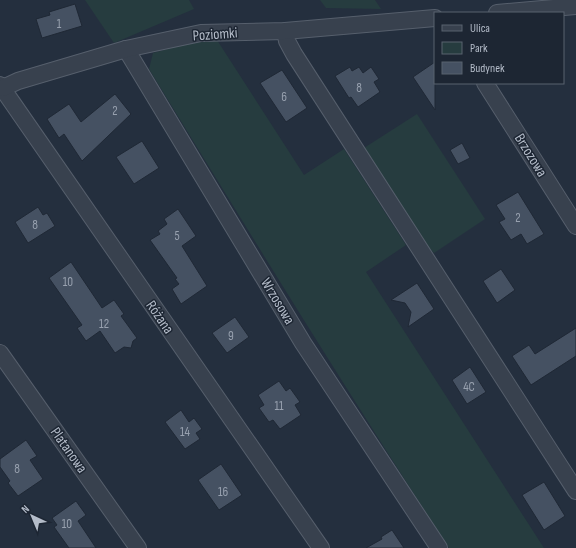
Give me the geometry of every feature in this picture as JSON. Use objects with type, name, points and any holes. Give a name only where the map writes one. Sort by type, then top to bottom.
[{"type":"street","points":[[509,12],[576,6]]},
{"type":"street","name":"Poziomki","points":[[1,87],[126,49],[201,33],[285,31],[434,18]]},
{"type":"street","points":[[285,31],[287,41],[294,54],[576,491]]},
{"type":"street","name":"Wrzosowa","points":[[126,49],[303,343],[439,548]]},
{"type":"street","name":"Brzozowa","points":[[486,84],[576,226]]},
{"type":"street","name":"Różana","points":[[1,87],[321,548]]},
{"type":"street","name":"Platanowa","points":[[0,353],[138,548]]},
{"type":"green space","points":[[85,0],[189,0],[194,9],[114,43]]},
{"type":"green space","points":[[320,0],[375,0],[381,9],[326,8]]},
{"type":"green space","points":[[217,40],[304,175],[344,149],[406,245],[366,272],[544,548],[449,548],[372,429],[149,69],[153,53],[186,44]]},
{"type":"green space","points":[[417,114],[485,219],[434,253],[428,247],[364,148]]},
{"type":"building","points":[[75,4],[82,26],[42,38],[36,19],[50,15],[49,12]]},
{"type":"building","points":[[434,63],[435,110],[413,77]]},
{"type":"building","points":[[350,67],[352,71],[359,67],[363,73],[371,67],[379,79],[374,82],[380,92],[358,107],[351,97],[349,98],[335,76]]},
{"type":"building","points":[[282,70],[307,108],[286,122],[260,83]]},
{"type":"building","points":[[115,94],[131,114],[82,161],[64,134],[59,138],[47,119],[69,104],[81,122]]},
{"type":"building","points":[[142,141],[159,168],[134,184],[116,157]]},
{"type":"building","points":[[462,143],[470,158],[458,164],[450,150]]},
{"type":"building","points":[[518,192],[544,234],[527,244],[521,234],[511,240],[499,222],[505,219],[496,205]]},
{"type":"building","points":[[38,207],[43,215],[47,213],[55,226],[28,243],[15,222]]},
{"type":"building","points":[[178,209],[196,236],[182,246],[207,286],[181,304],[172,289],[179,284],[175,279],[177,278],[150,240],[160,234],[158,231],[167,224],[164,219]]},
{"type":"building","points":[[71,262],[102,308],[114,300],[124,314],[121,316],[137,338],[133,341],[131,348],[124,347],[115,353],[100,331],[86,341],[77,328],[82,325],[49,278]]},
{"type":"building","points":[[501,269],[515,290],[497,303],[483,281]]},
{"type":"building","points":[[417,283],[434,309],[408,327],[411,312],[405,303],[391,300]]},
{"type":"building","points":[[235,317],[249,337],[227,353],[212,333]]},
{"type":"building","points":[[576,328],[576,356],[531,385],[512,356],[529,345],[535,354]]},
{"type":"building","points":[[470,367],[486,392],[467,404],[452,380]]},
{"type":"building","points":[[279,381],[286,391],[290,388],[300,402],[295,405],[301,415],[280,429],[273,420],[269,422],[259,408],[264,405],[258,395]]},
{"type":"building","points":[[181,410],[189,422],[194,418],[202,429],[196,433],[200,439],[185,449],[165,422]]},
{"type":"building","points":[[26,440],[37,456],[30,460],[43,479],[18,496],[8,483],[10,481],[0,467],[0,459]]},
{"type":"building","points":[[221,464],[242,495],[219,510],[198,480]]},
{"type":"building","points":[[544,482],[565,516],[544,530],[522,495]]},
{"type":"building","points":[[76,501],[86,515],[78,521],[96,548],[69,548],[54,527],[57,525],[52,518]]},
{"type":"building","points":[[392,530],[404,548],[366,548],[382,539],[381,537]]}]
